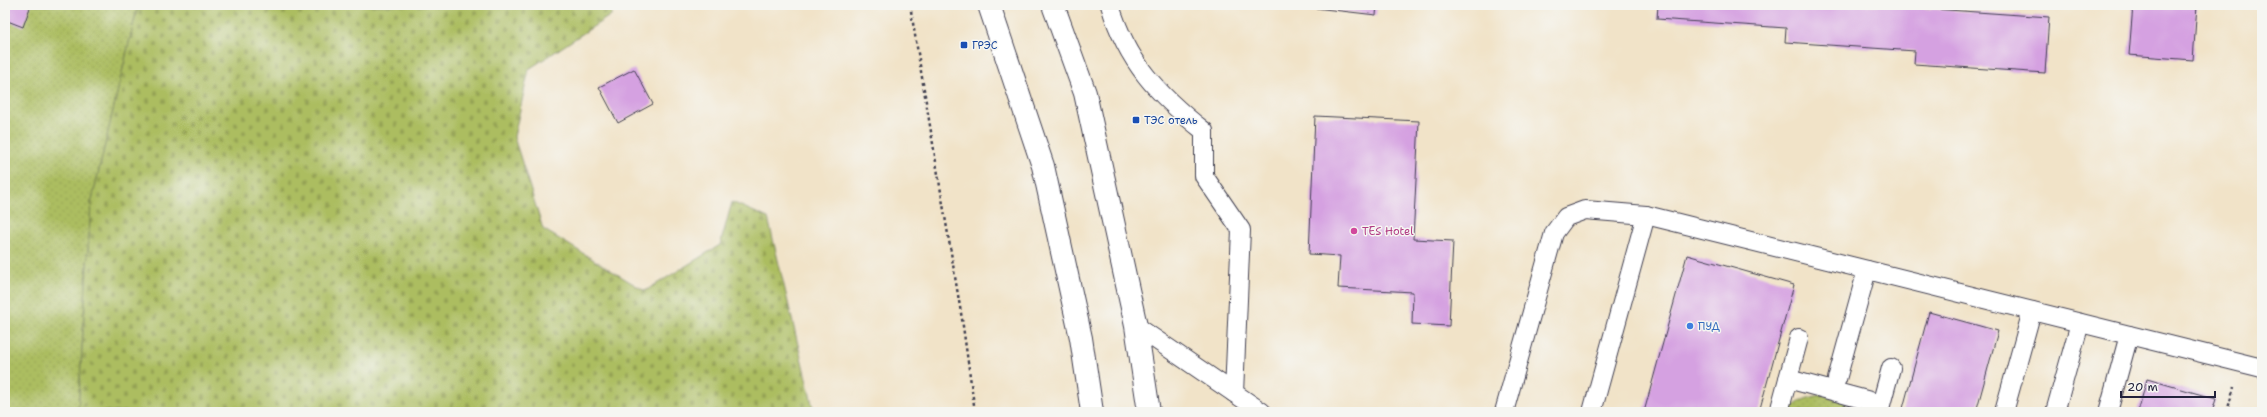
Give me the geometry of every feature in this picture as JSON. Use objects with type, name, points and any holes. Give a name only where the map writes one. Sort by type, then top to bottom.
[{"type":"main road","points":[[989,5],[1043,166],[1080,338],[1092,412]]},
{"type":"main road","points":[[1053,5],[1085,94],[1136,326],[1149,412]]},
{"type":"lane","points":[[1110,5],[1115,24],[1138,68],[1172,106],[1204,131],[1204,176],[1241,230],[1234,393]]},
{"type":"lane","points":[[1504,412],[1554,233],[1566,217],[1585,210],[1646,215],[2262,368]]},
{"type":"lane","points":[[1592,412],[1646,215]]},
{"type":"lane","points":[[1837,379],[1867,270]]},
{"type":"lane","points":[[2004,412],[2032,311]]},
{"type":"lane","points":[[2055,412],[2080,323]]},
{"type":"lane","points":[[1136,326],[1262,412]]},
{"type":"lane","points":[[2108,412],[2129,335]]},
{"type":"lane","points":[[1779,412],[1799,338]]},
{"type":"lane","points":[[1788,379],[1880,408],[1891,368]]},
{"type":"path","points":[[910,5],[962,319],[975,412]]},
{"type":"path","points":[[2227,412],[2236,380]]},
{"type":"green space","points":[[5,5],[138,5],[91,204],[78,412],[5,412]]},
{"type":"green space","points":[[138,5],[613,5],[611,15],[529,69],[514,137],[543,229],[645,291],[720,245],[732,202],[768,218],[814,412],[78,412],[91,204]]},
{"type":"green space","points":[[1821,395],[1842,400],[1855,412],[1791,412],[1799,402]]},
{"type":"building","points":[[5,5],[31,5],[23,27],[5,20]]},
{"type":"building","points":[[1289,5],[1377,5],[1376,15]]},
{"type":"building","points":[[1658,5],[1919,5],[1919,8],[2049,17],[2045,73],[1914,64],[1915,51],[1785,42],[1786,28],[1657,19]]},
{"type":"building","points":[[2133,5],[2197,5],[2193,60],[2129,55]]},
{"type":"building","points":[[634,69],[653,104],[618,123],[599,87]]},
{"type":"building","points":[[1315,116],[1419,121],[1413,239],[1453,241],[1449,326],[1412,324],[1413,292],[1338,288],[1340,256],[1309,254]]},
{"type":"building","points":[[1687,255],[1794,285],[1759,412],[1644,412]]},
{"type":"building","points":[[1929,312],[1998,331],[1976,412],[1902,412]]},
{"type":"building","points":[[2147,379],[2216,399],[2212,412],[2138,412]]},
{"type":"place","name":"ГРЭС","points":[[964,45]]},
{"type":"place","name":"ТЭС отель","points":[[1136,120]]},
{"type":"place","name":"TES Hotel","points":[[1354,231]]},
{"type":"place","name":"ПУД","points":[[1690,326]]}]
